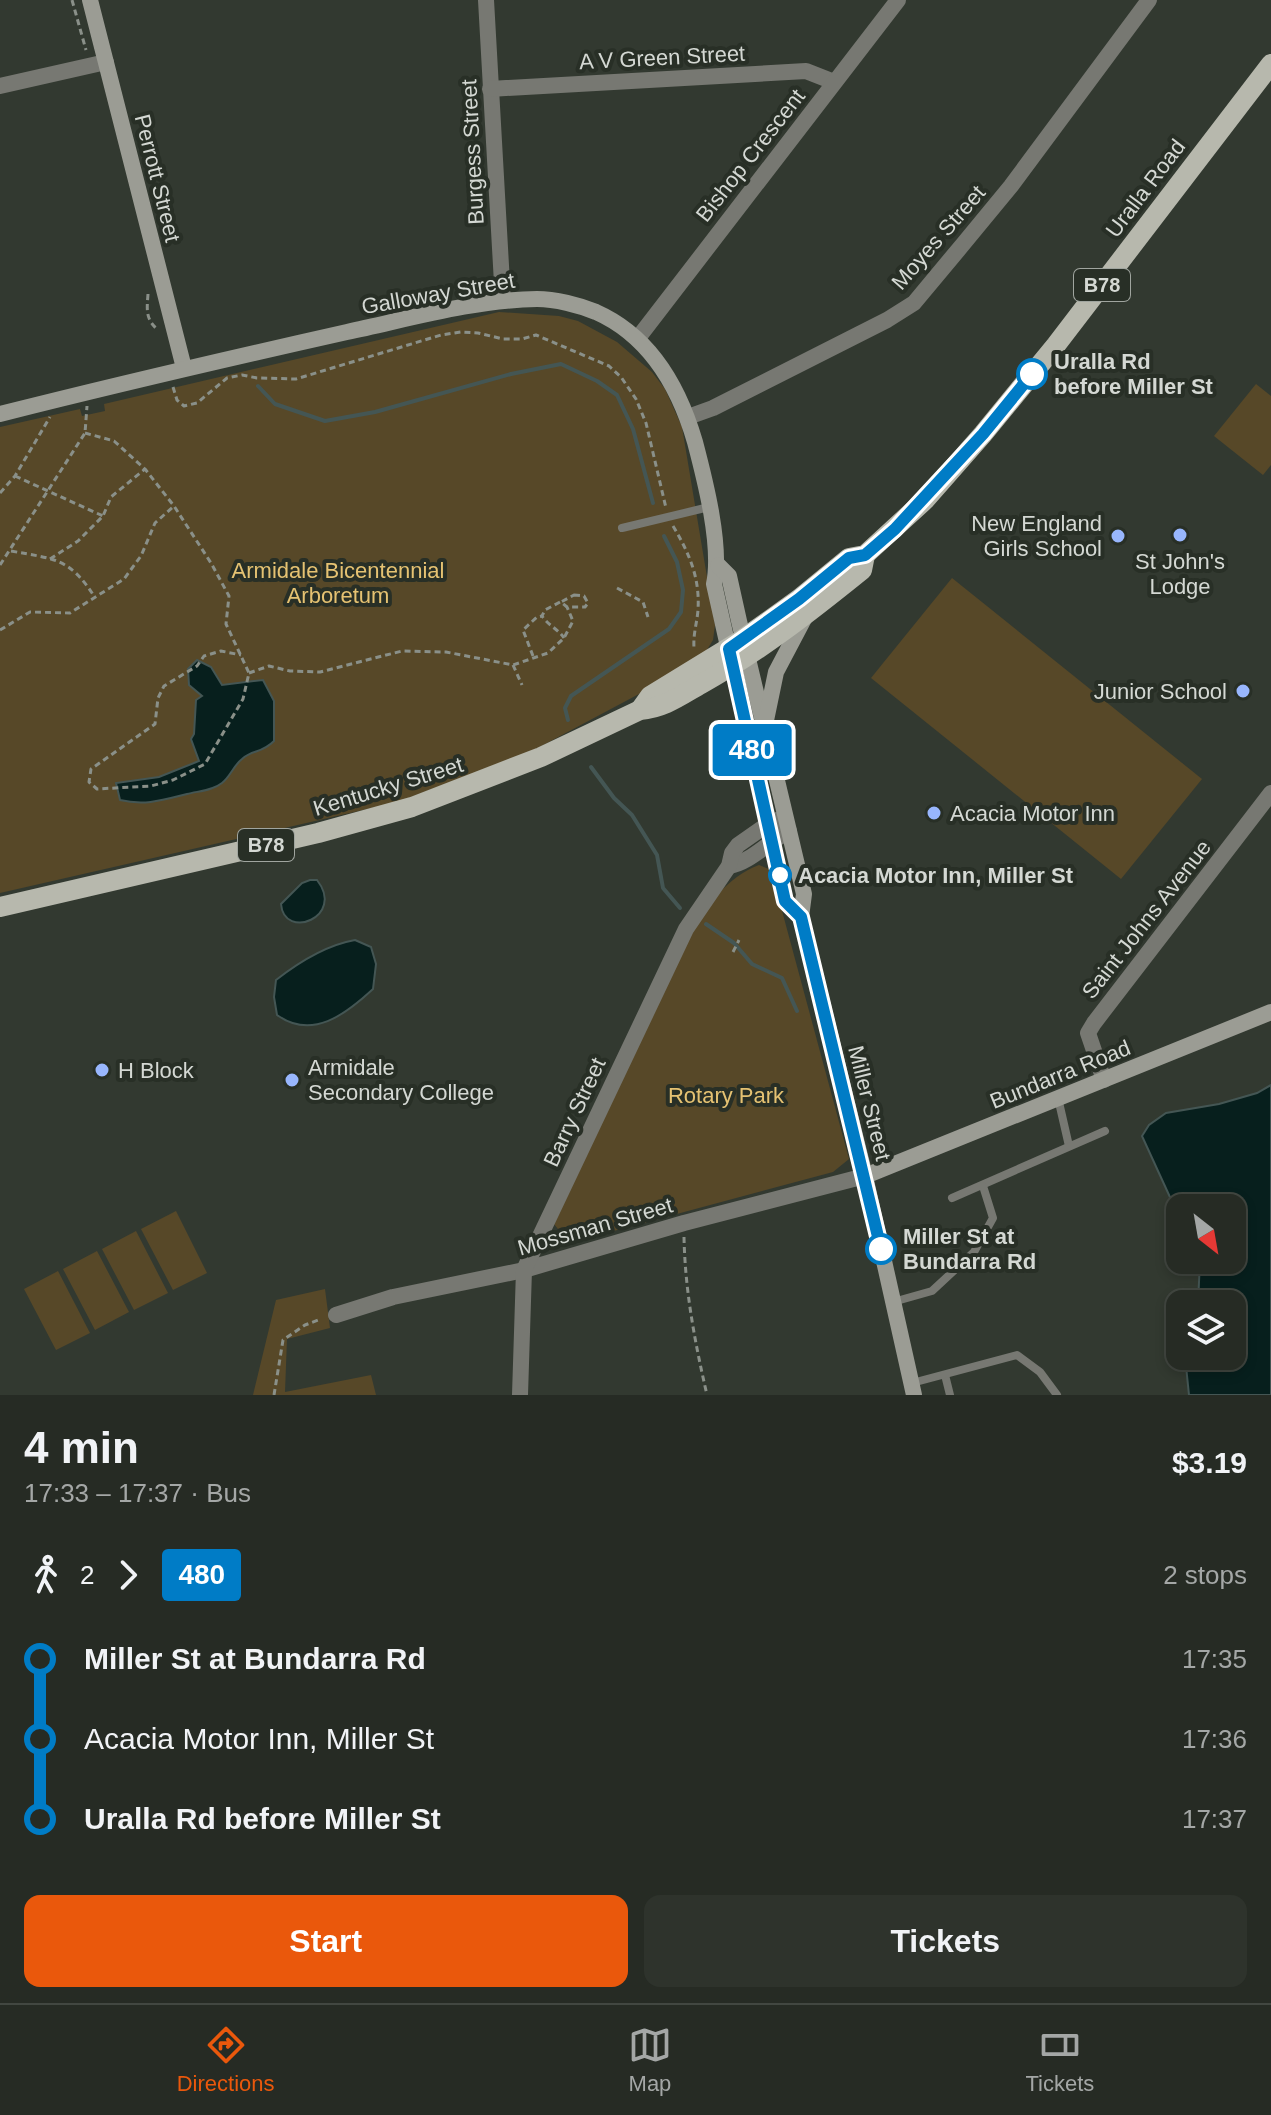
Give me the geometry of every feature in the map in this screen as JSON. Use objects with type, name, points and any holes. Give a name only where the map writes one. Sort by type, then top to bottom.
[{"type":"main road","name":"Uralla Road","points":[[738,653],[849,558],[865,555],[925,500],[1056,345],[1271,64]]},
{"type":"main road","name":"Uralla Road","points":[[738,653],[806,615],[862,570],[865,555]]},
{"type":"main road","name":"Kentucky Street","points":[[0,907],[318,833],[412,807],[541,757],[640,710],[650,696],[738,653]]},
{"type":"street","name":"Perrott Street","points":[[90,0],[184,368]]},
{"type":"street","name":"Burgess Street","points":[[486,0],[503,301]]},
{"type":"street","name":"Bishop Crescent","points":[[638,338],[898,0]]},
{"type":"street","name":"Moyes Street","points":[[688,417],[713,408],[860,334],[914,303],[1011,186],[1149,0]]},
{"type":"street","points":[[0,86],[106,62]]},
{"type":"street","name":"A V Green Street","points":[[490,89],[806,71],[834,82]]},
{"type":"street","name":"Galloway Street","points":[[0,414],[184,368],[503,301],[541,299],[594,312],[638,338],[662,366],[688,417],[709,507],[718,565],[714,584],[738,653]]},
{"type":"street","points":[[764,730],[776,672],[806,615]]},
{"type":"street","name":"Miller Street","points":[[738,653],[764,730],[804,894],[801,917],[865,1176],[913,1389]]},
{"type":"street","name":"Miller Street","points":[[738,653],[785,901],[801,917]]},
{"type":"street","name":"Saint Johns Avenue","points":[[1104,1080],[1088,1033],[1271,793]]},
{"type":"street","name":"Barry Street","points":[[520,1395],[524,1270],[686,929],[729,866],[743,862],[770,832],[787,824]]},
{"type":"street","name":"Bundarra Road","points":[[865,1176],[1271,1012]]},
{"type":"street","name":"Mossman Street","points":[[336,1315],[393,1297],[524,1270],[684,1223],[865,1176]]},
{"type":"lane","points":[[622,528],[709,507]]},
{"type":"lane","points":[[1058,1098],[1069,1146]]},
{"type":"lane","points":[[952,1198],[1105,1131]]},
{"type":"lane","points":[[892,1302],[932,1291],[974,1252],[993,1218],[983,1186]]},
{"type":"lane","points":[[913,1389],[945,1375],[1017,1355],[1040,1372],[1057,1395]]},
{"type":"lane","points":[[945,1375],[950,1395]]},
{"type":"path","points":[[72,0],[87,54]]},
{"type":"path","points":[[145,281],[149,296],[145,310],[152,325],[160,332]]},
{"type":"path","points":[[173,384],[177,400],[184,406],[197,403],[227,378],[242,375],[296,379],[441,335],[461,332],[503,339],[536,335],[599,361],[621,377],[636,399],[646,423],[664,503],[685,542],[696,573],[698,613],[693,635],[698,658]]},
{"type":"path","points":[[0,565],[85,433],[88,413]]},
{"type":"path","points":[[0,493],[15,476],[51,415]]},
{"type":"path","points":[[85,433],[114,441],[145,469],[174,506],[229,596],[226,624],[241,655],[249,673],[243,699],[205,764],[173,780],[151,786],[97,789],[89,782],[91,769],[155,724],[158,698],[164,686],[197,666],[204,656],[221,651],[241,655]]},
{"type":"path","points":[[50,559],[78,541],[103,516],[111,497],[145,469]]},
{"type":"path","points":[[15,476],[103,516]]},
{"type":"path","points":[[0,630],[30,612],[70,613],[124,579],[141,556],[155,523],[174,506]]},
{"type":"path","points":[[11,551],[62,561],[83,578],[94,596]]},
{"type":"path","points":[[617,588],[643,602],[648,617]]},
{"type":"path","points":[[534,657],[523,630],[542,616],[545,610],[574,595],[584,596],[588,603],[585,607],[567,607]]},
{"type":"path","points":[[249,673],[269,666],[290,671],[320,672],[402,651],[446,652],[513,665],[548,653],[564,638],[573,621],[567,607],[561,602]]},
{"type":"path","points":[[542,616],[549,627],[560,632],[564,638]]},
{"type":"path","points":[[513,665],[522,685]]},
{"type":"path","points":[[733,952],[739,940]]},
{"type":"path","points":[[684,1234],[684,1269],[707,1395]]},
{"type":"path","points":[[274,1395],[283,1340],[305,1325],[336,1315]]},
{"type":"green space","name":"Armidale Bicentennial Arboretum","points":[[499,312],[559,316],[578,321],[617,342],[652,372],[665,389],[682,427],[715,625],[713,640],[705,653],[639,694],[532,751],[398,802],[0,893],[0,427],[80,409],[82,416],[105,411],[104,404]]},
{"type":"green space","points":[[1256,384],[1271,396],[1271,465],[1263,475],[1214,436]]},
{"type":"green space","points":[[952,578],[1202,779],[1121,879],[871,678]]},
{"type":"green space","name":"Rotary Park","points":[[759,865],[771,870],[849,1159],[833,1172],[569,1243],[554,1224],[690,934],[727,885]]},
{"type":"green space","points":[[176,1211],[207,1273],[173,1290],[141,1229]]},
{"type":"green space","points":[[136,1231],[168,1293],[134,1310],[102,1249]]},
{"type":"green space","points":[[97,1251],[129,1312],[95,1330],[63,1269]]},
{"type":"green space","points":[[58,1271],[90,1333],[56,1350],[24,1289]]},
{"type":"green space","points":[[325,1289],[330,1328],[287,1339],[285,1392],[371,1375],[376,1395],[253,1395],[276,1300]]},
{"type":"water","points":[[197,660],[211,667],[222,685],[263,680],[274,701],[274,741],[246,756],[214,788],[154,802],[120,800],[116,783],[159,777],[199,761],[191,739],[196,700],[202,696],[189,685],[188,669]]},
{"type":"water","points":[[317,880],[324,893],[324,905],[311,920],[292,921],[285,915],[281,904],[302,883]]},
{"type":"water","points":[[355,940],[371,947],[376,964],[373,989],[340,1015],[315,1025],[290,1022],[277,1015],[274,997],[276,980],[314,955]]},
{"type":"water","points":[[1271,1085],[1271,1395],[1189,1395],[1186,1370],[1246,1370],[1246,1290],[1199,1290],[1199,1274],[1246,1274],[1246,1194],[1169,1194],[1142,1136],[1149,1125],[1166,1113],[1219,1104],[1257,1093]]},
{"type":"waterway","points":[[258,386],[275,404],[325,421],[375,412],[511,374],[561,364],[597,381],[617,395],[633,429],[653,503]]},
{"type":"waterway","points":[[568,720],[565,708],[571,696],[669,629],[681,612],[683,590],[677,562],[664,536]]},
{"type":"waterway","points":[[591,767],[614,798],[632,815],[657,855],[663,888],[680,908]]},
{"type":"waterway","points":[[706,924],[734,943],[752,964],[782,978],[797,1011]]},
{"type":"bus line","name":"480","points":[[881,1249],[801,917],[785,901],[729,649],[799,599],[849,558],[865,555],[895,529],[925,500],[1032,374]]},
{"type":"place","name":"Uralla Rd before Miller St","points":[[1032,374]]},
{"type":"place","name":"St John's Lodge","points":[[1180,535]]},
{"type":"place","name":"New England Girls School","points":[[1118,536]]},
{"type":"place","name":"Junior School","points":[[1243,691]]},
{"type":"place","name":"Acacia Motor Inn","points":[[934,813]]},
{"type":"place","name":"Acacia Motor Inn, Miller St","points":[[780,875]]},
{"type":"place","name":"H Block","points":[[102,1070]]},
{"type":"place","name":"Armidale Secondary College","points":[[292,1080]]},
{"type":"place","name":"Miller St at Bundarra Rd","points":[[881,1249]]}]
